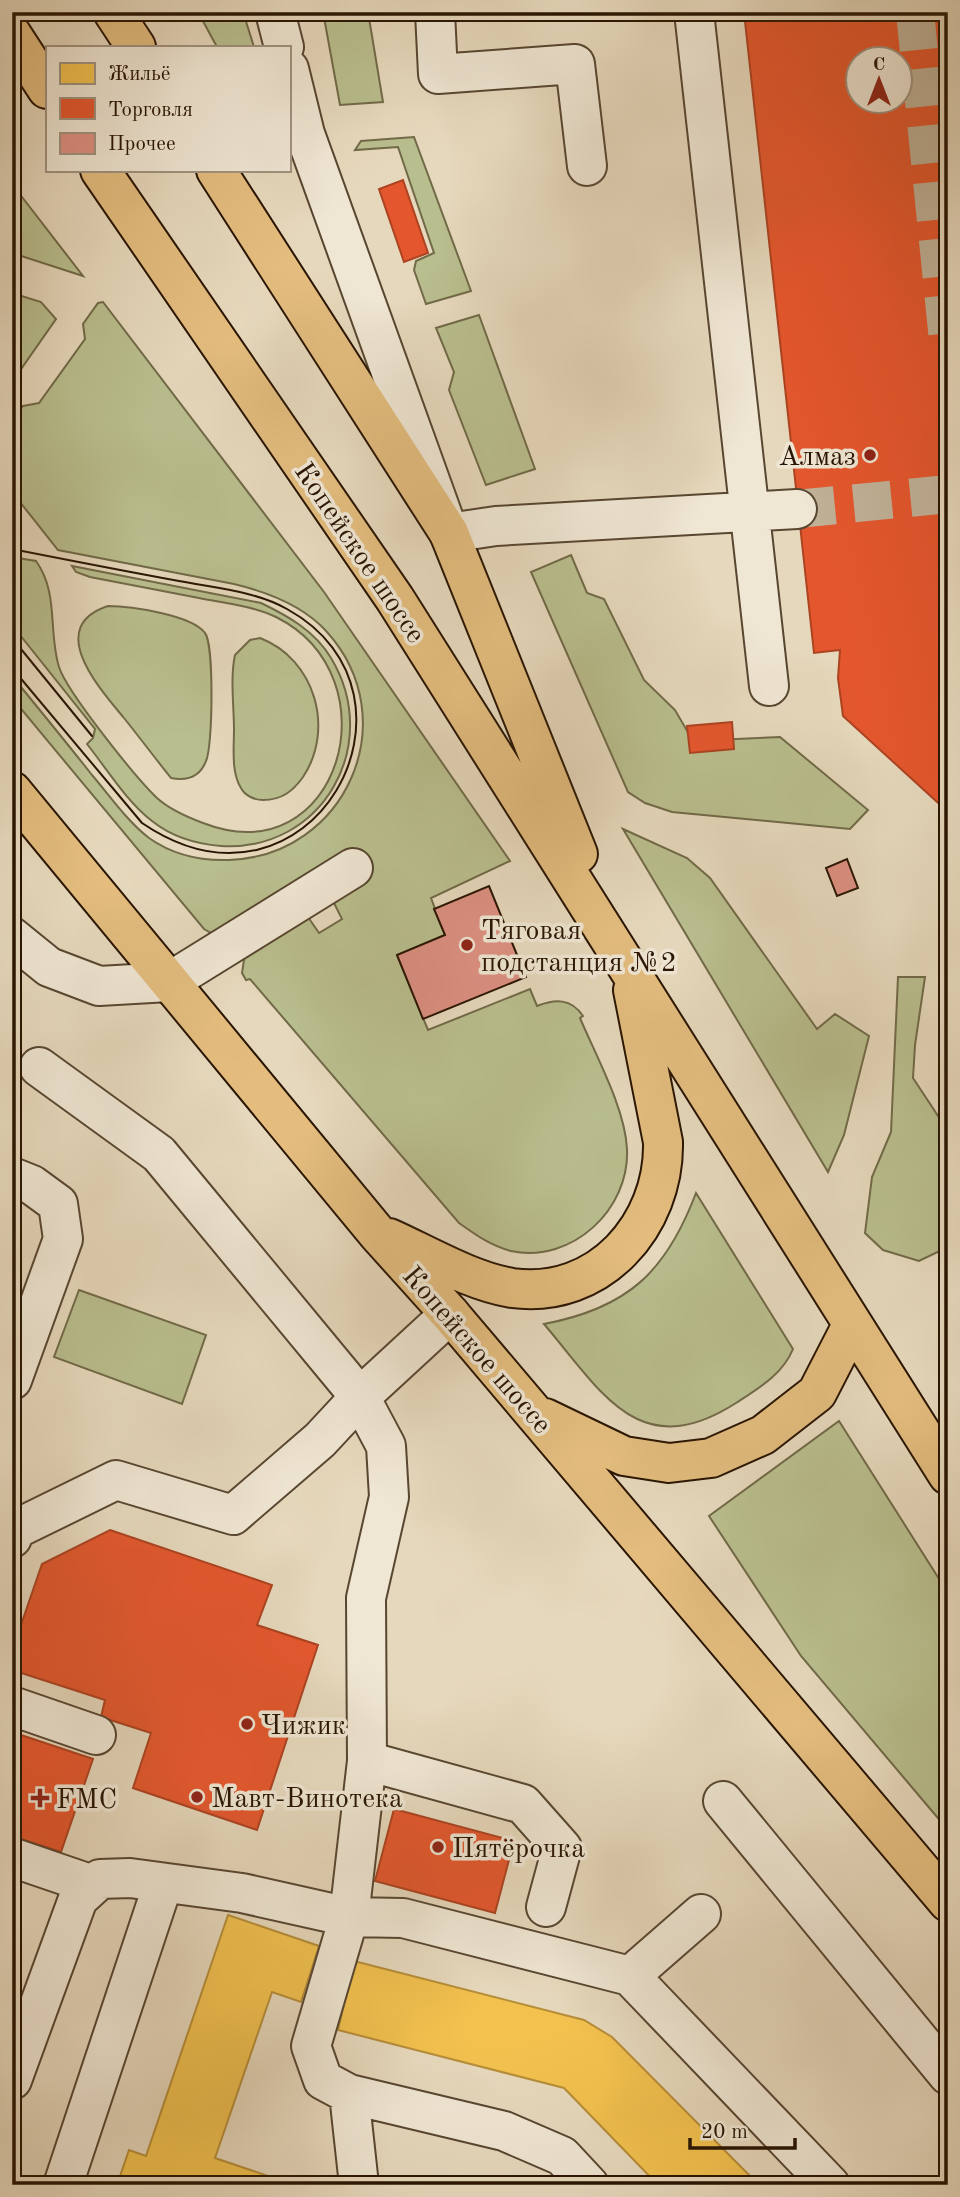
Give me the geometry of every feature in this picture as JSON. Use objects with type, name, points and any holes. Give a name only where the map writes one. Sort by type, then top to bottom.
[{"type":"main road","points":[[113,12],[135,46]]},
{"type":"main road","points":[[12,35],[46,89]]},
{"type":"main road","points":[[12,58],[46,90]]},
{"type":"main road","name":"Копейское шоссе","points":[[101,172],[395,599],[948,1475]]},
{"type":"main road","name":"Копейское шоссе","points":[[217,172],[449,533],[620,953]]},
{"type":"main road","name":"Копейское шоссе","points":[[12,792],[377,1233],[450,1314],[948,1902]]},
{"type":"main road","points":[[377,1233],[471,1275],[511,1287],[536,1289],[580,1279],[617,1256],[629,1245],[649,1211],[660,1185],[663,1161],[652,1080],[620,953]]},
{"type":"main road","points":[[534,1413],[624,1456],[669,1463],[711,1458],[762,1434],[817,1392],[852,1325]]},
{"type":"street","points":[[275,12],[284,46]]},
{"type":"street","points":[[435,12],[438,74],[575,64],[587,166]]},
{"type":"street","points":[[694,12],[769,686]]},
{"type":"street","name":"Копейское шоссе","points":[[290,73],[305,134],[449,533]]},
{"type":"street","points":[[449,533],[496,526],[797,509]]},
{"type":"street","points":[[12,937],[49,968],[99,986],[169,982],[353,868]]},
{"type":"street","points":[[39,1067],[159,1154],[360,1397],[386,1446],[389,1497],[366,1598],[367,1761],[349,1917],[311,2046],[323,2080],[349,2094],[504,2131],[562,2156],[589,2185]]},
{"type":"street","points":[[12,1177],[32,1185],[58,1204],[63,1239],[12,1380]]},
{"type":"street","points":[[12,1538],[14,1530],[117,1480],[233,1514],[320,1440],[360,1397],[450,1314]]},
{"type":"street","points":[[12,1706],[96,1735]]},
{"type":"street","points":[[367,1761],[523,1804],[562,1848],[545,1907]]},
{"type":"street","points":[[723,1801],[948,2075]]},
{"type":"street","points":[[13,1860],[93,1885]]},
{"type":"street","points":[[12,2080],[78,1899],[100,1879],[130,1878],[242,1894],[349,1917],[403,1918],[630,1976],[830,2185]]},
{"type":"street","points":[[63,2185],[163,1884]]},
{"type":"street","points":[[630,1976],[701,1914]]},
{"type":"street","points":[[349,2094],[359,2185]]},
{"type":"green space","points":[[198,12],[243,12],[254,46],[216,46]]},
{"type":"green space","points":[[323,12],[368,12],[383,102],[340,105]]},
{"type":"green space","points":[[414,137],[471,291],[426,304],[414,270],[416,261],[434,253],[398,147],[355,150],[361,141]]},
{"type":"green space","points":[[12,184],[83,276],[12,253]]},
{"type":"green space","points":[[12,293],[41,302],[56,319],[12,382]]},
{"type":"green space","points":[[103,302],[324,592],[510,861],[431,898],[445,935],[397,955],[428,1030],[530,989],[537,1006],[550,1002],[568,1003],[583,1016],[580,1018],[621,1117],[627,1149],[619,1192],[608,1211],[593,1227],[575,1240],[555,1249],[534,1253],[511,1251],[490,1243],[459,1223],[250,979],[246,980],[242,973],[245,953],[308,917],[319,933],[342,919],[330,895],[211,933],[204,929],[12,698],[12,676],[119,808],[141,831],[168,849],[187,856],[208,859],[229,860],[270,853],[305,835],[332,809],[352,778],[362,742],[361,704],[350,667],[327,632],[296,607],[259,591],[234,584],[58,550],[12,492],[12,420],[23,406],[39,403],[85,339],[83,324],[98,303]]},
{"type":"green space","points":[[479,315],[535,469],[486,485],[449,390],[454,372],[436,328]]},
{"type":"green space","points":[[571,555],[587,593],[604,599],[644,680],[675,710],[693,741],[780,737],[868,810],[850,829],[672,812],[645,803],[628,792],[531,572]]},
{"type":"green space","points":[[12,557],[36,561],[43,573],[48,586],[59,667],[88,714],[157,798],[173,810],[203,823],[250,832],[289,822],[318,797],[336,762],[342,723],[334,682],[313,645],[276,617],[238,605],[90,577],[76,572],[72,566],[261,603],[309,632],[331,658],[345,691],[350,725],[346,757],[334,786],[314,812],[289,831],[257,843],[221,846],[185,839],[152,821],[125,794],[87,744],[93,738],[95,729],[12,625]]},
{"type":"green space","points":[[108,606],[145,610],[174,617],[187,621],[205,633],[211,674],[210,736],[206,761],[192,777],[171,778],[102,691],[83,659],[79,643],[80,628],[89,616]]},
{"type":"green space","points":[[260,638],[279,648],[294,662],[314,697],[318,717],[318,738],[313,758],[303,777],[286,794],[263,800],[245,793],[236,775],[232,683],[235,655],[250,640]]},
{"type":"green space","points":[[623,829],[687,858],[710,878],[817,1029],[835,1014],[869,1036],[844,1135],[828,1172]]},
{"type":"green space","points":[[898,977],[925,977],[913,1078],[948,1131],[948,1247],[919,1261],[883,1250],[865,1233],[872,1177],[891,1132]]},
{"type":"green space","points":[[696,1193],[793,1349],[777,1373],[736,1403],[702,1420],[673,1426],[648,1423],[625,1412],[605,1395],[544,1324],[599,1308],[640,1282],[657,1265],[671,1245]]},
{"type":"green space","points":[[79,1290],[206,1335],[182,1404],[54,1357]]},
{"type":"green space","points":[[839,1421],[948,1593],[948,1830],[801,1656],[709,1516]]},
{"type":"building: Жильё","points":[[228,1915],[319,1946],[301,2002],[272,1992],[215,2158],[277,2179],[276,2185],[117,2185],[129,2150],[146,2156]]},
{"type":"building: Жильё","points":[[354,1961],[584,2020],[612,2037],[759,2185],[658,2185],[564,2088],[338,2030]]},
{"type":"building: Торговля","name":"Алмаз","points":[[744,12],[948,12],[948,812],[843,716],[838,678],[840,650],[814,653]]},
{"type":"building: Торговля","points":[[403,180],[428,253],[404,262],[379,189]]},
{"type":"building: Торговля","points":[[732,722],[734,749],[690,753],[687,726]]},
{"type":"building: Торговля","points":[[110,1530],[272,1585],[257,1625],[318,1645],[257,1830],[133,1788],[151,1733],[101,1717],[105,1700],[12,1670],[12,1651],[42,1564]]},
{"type":"building: Торговля","points":[[12,1732],[93,1759],[61,1852],[12,1836]]},
{"type":"building: Торговля","points":[[394,1809],[514,1841],[495,1913],[375,1881]]},
{"type":"building: Прочее","points":[[847,859],[858,888],[837,896],[826,868]]},
{"type":"building: Прочее","name":"Тяговая подстанция №2","points":[[489,886],[526,977],[423,1019],[397,955],[445,935],[434,909]]},
{"type":"tunnel","points":[[915,12],[948,340]]},
{"type":"tunnel","points":[[797,509],[948,494]]},
{"type":"tram line","points":[[12,549],[234,591],[262,598],[287,609],[332,648],[354,695],[354,745],[336,791],[303,828],[257,850],[203,850],[142,823],[12,668]]},
{"type":"tram line","points":[[12,638],[92,736]]},
{"type":"place","name":"Алмаз","points":[[870,455]]},
{"type":"place","name":"Тяговая подстанция №2","points":[[467,945]]},
{"type":"place","name":"Чижик","points":[[247,1724]]},
{"type":"place","name":"Мавт-Винотека","points":[[197,1797]]},
{"type":"place","name":"FMC","points":[[40,1798]]},
{"type":"place","name":"Пятёрочка","points":[[438,1847]]}]
